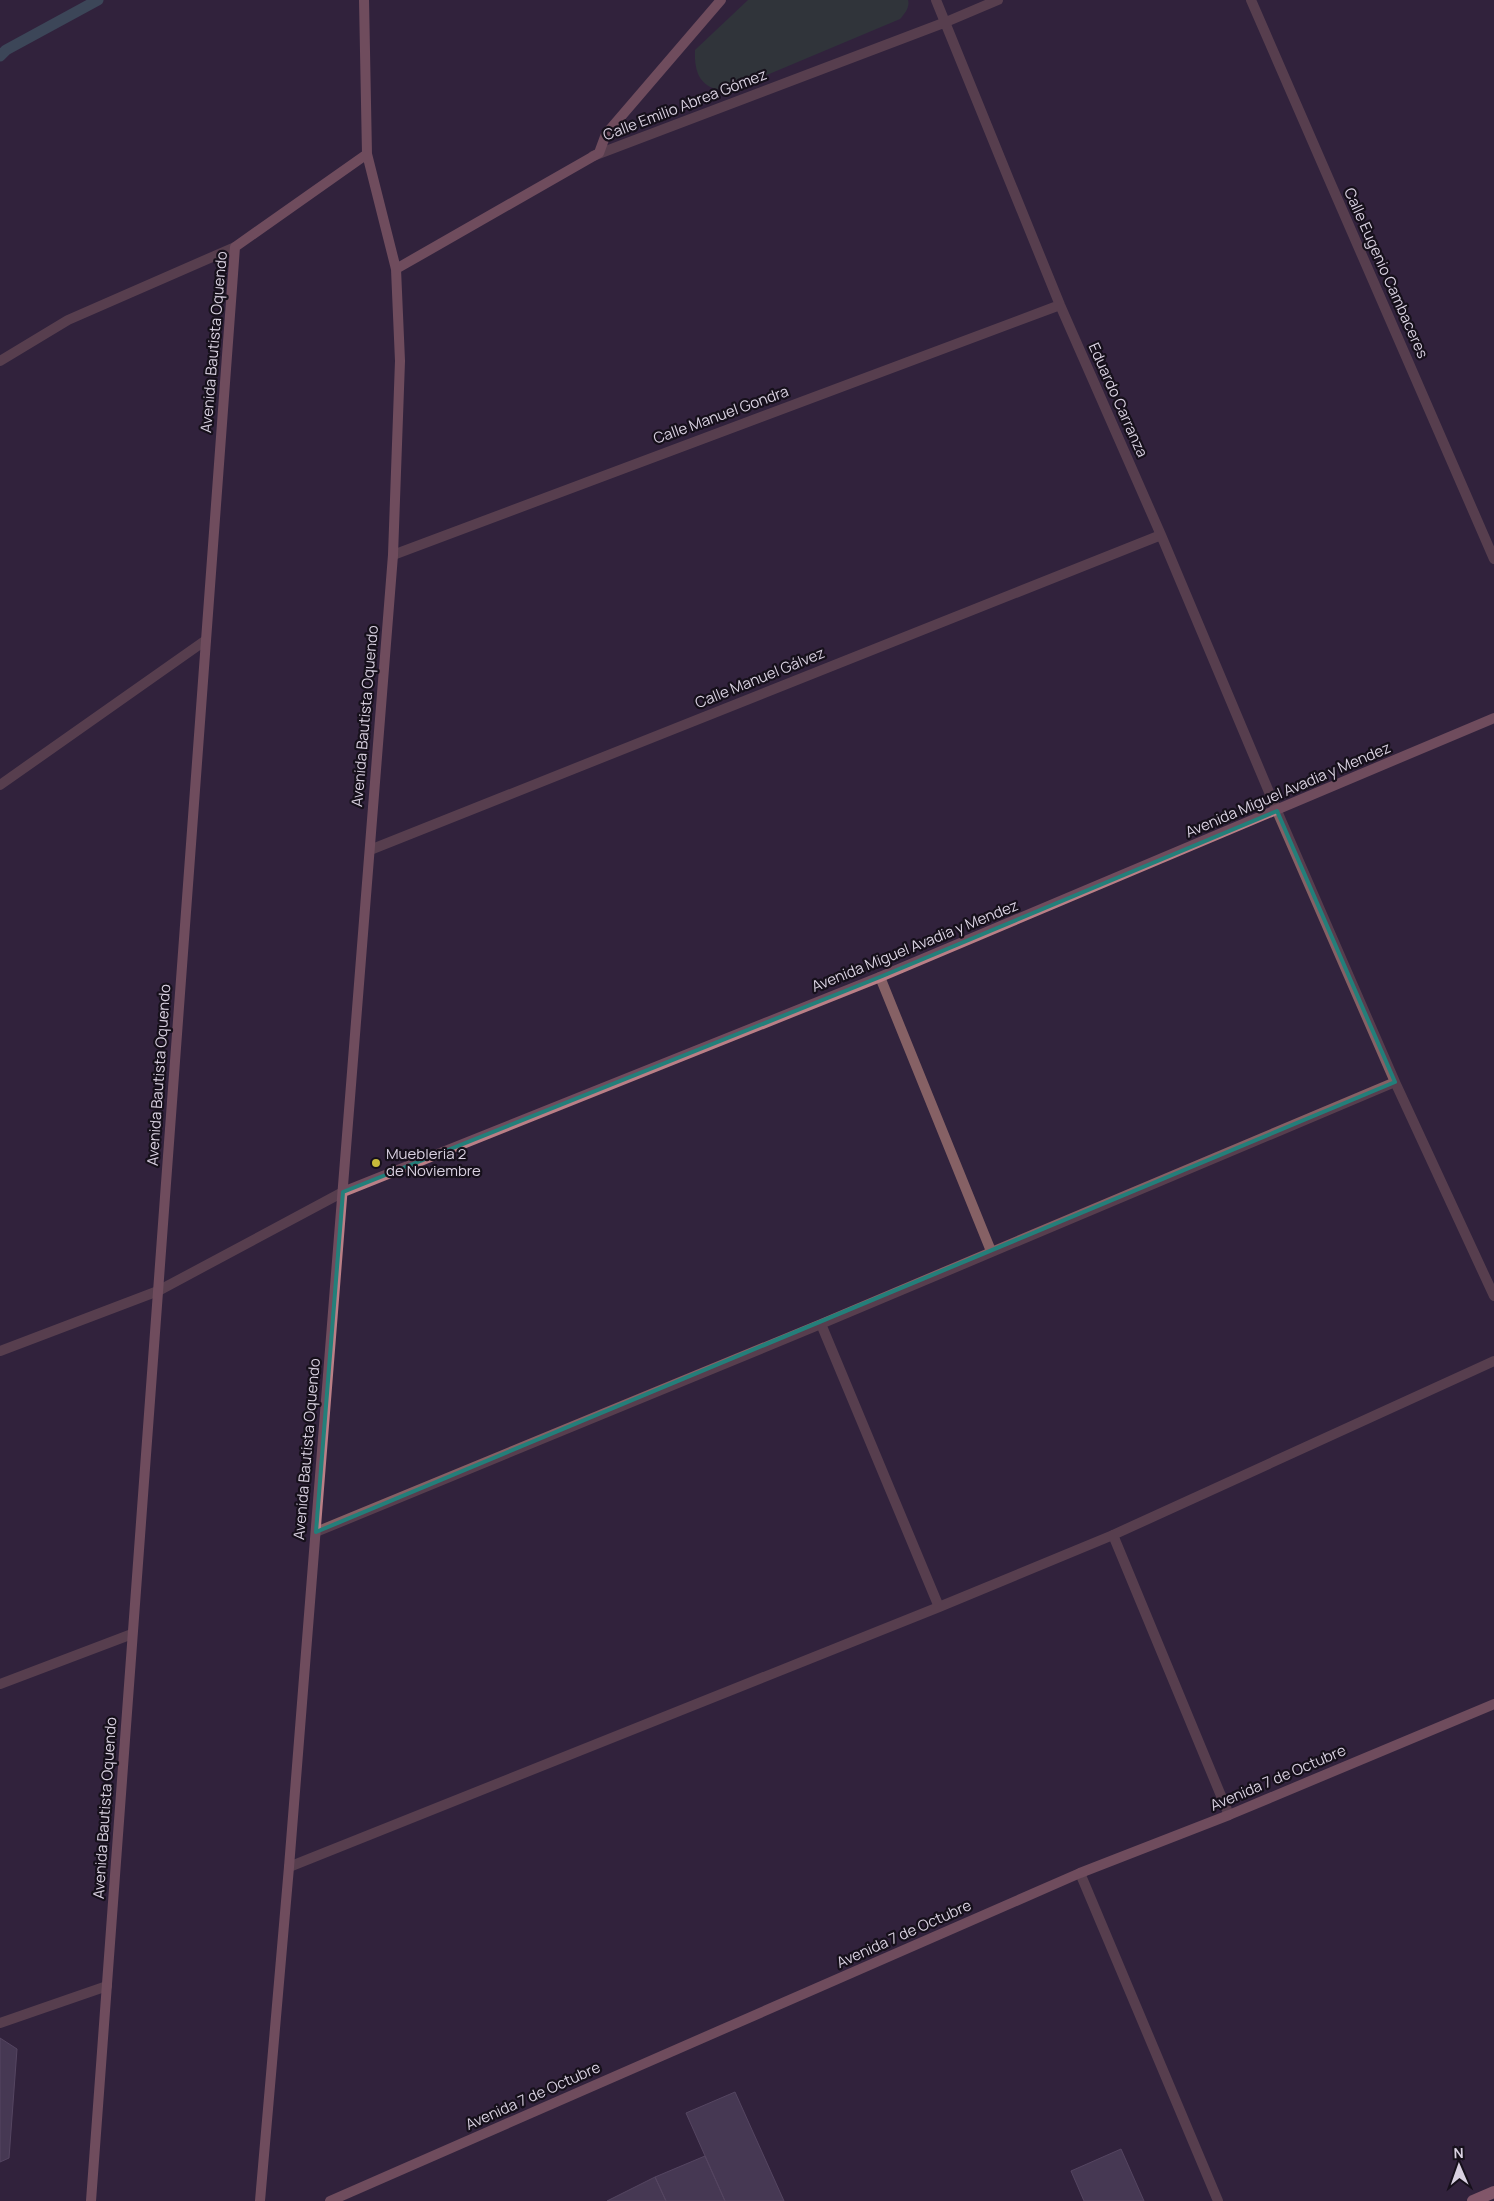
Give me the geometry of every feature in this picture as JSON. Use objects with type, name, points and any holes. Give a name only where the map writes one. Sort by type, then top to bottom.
[{"type":"main road","points":[[364,0],[367,154]]},
{"type":"main road","points":[[588,158],[599,154],[606,134],[721,0]]},
{"type":"main road","name":"Avenida Bautista Oquendo","points":[[91,2201],[235,247],[367,154],[396,269],[400,361],[393,555],[289,1867],[260,2201]]},
{"type":"main road","name":"Calle Emilio Abrea Gómez","points":[[396,269],[588,158]]},
{"type":"main road","name":"Avenida Miguel Avadia y Mendez","points":[[343,1192],[880,978],[1494,718]]},
{"type":"main road","name":"Avenida 7 de Octubre","points":[[330,2201],[1080,1873],[1229,1815],[1494,1704]]},
{"type":"main road","points":[[1473,2201],[1494,2192]]},
{"type":"street","name":"Eduardo Carranza","points":[[936,0],[1060,304],[1161,535],[1277,811],[1395,1082],[1494,1296]]},
{"type":"street","name":"Calle Emilio Abrea Gómez","points":[[588,158],[946,22],[998,0]]},
{"type":"street","name":"Calle Eugenio Cambaceres","points":[[1251,0],[1494,559]]},
{"type":"street","points":[[0,361],[68,320],[235,247]]},
{"type":"street","name":"Calle Manuel Gondra","points":[[393,555],[1060,304]]},
{"type":"street","name":"Calle Manuel Gálvez","points":[[370,850],[1161,535]]},
{"type":"street","points":[[0,785],[206,640]]},
{"type":"street","points":[[880,978],[991,1251]]},
{"type":"street","points":[[316,1532],[821,1324],[1395,1082]]},
{"type":"street","points":[[0,1351],[158,1291],[343,1192]]},
{"type":"street","points":[[821,1324],[940,1607]]},
{"type":"street","points":[[289,1867],[940,1607],[1113,1535],[1494,1361]]},
{"type":"street","points":[[1113,1535],[1229,1815]]},
{"type":"street","points":[[0,1684],[132,1634]]},
{"type":"street","points":[[1080,1873],[1218,2201]]},
{"type":"street","points":[[0,2023],[106,1986]]},
{"type":"highlighted area","points":[[1277,811],[1395,1082],[316,1532],[343,1192],[880,977]]},
{"type":"green space","points":[[748,0],[908,0],[908,5],[907,10],[900,19],[729,91],[712,88],[698,74],[695,50]]},
{"type":"building","points":[[0,2038],[17,2049],[9,2158],[0,2162]]},
{"type":"building","points":[[735,2092],[784,2201],[725,2201],[686,2113]]},
{"type":"building","points":[[1121,2149],[1144,2201],[1084,2201],[1071,2171]]},
{"type":"building","points":[[705,2156],[725,2201],[666,2201],[655,2177]]},
{"type":"building","points":[[655,2177],[666,2201],[607,2201]]},
{"type":"waterway","points":[[0,56],[6,50],[98,0]]},
{"type":"place","name":"Muebleria 2 de Noviembre","points":[[376,1163]]}]
